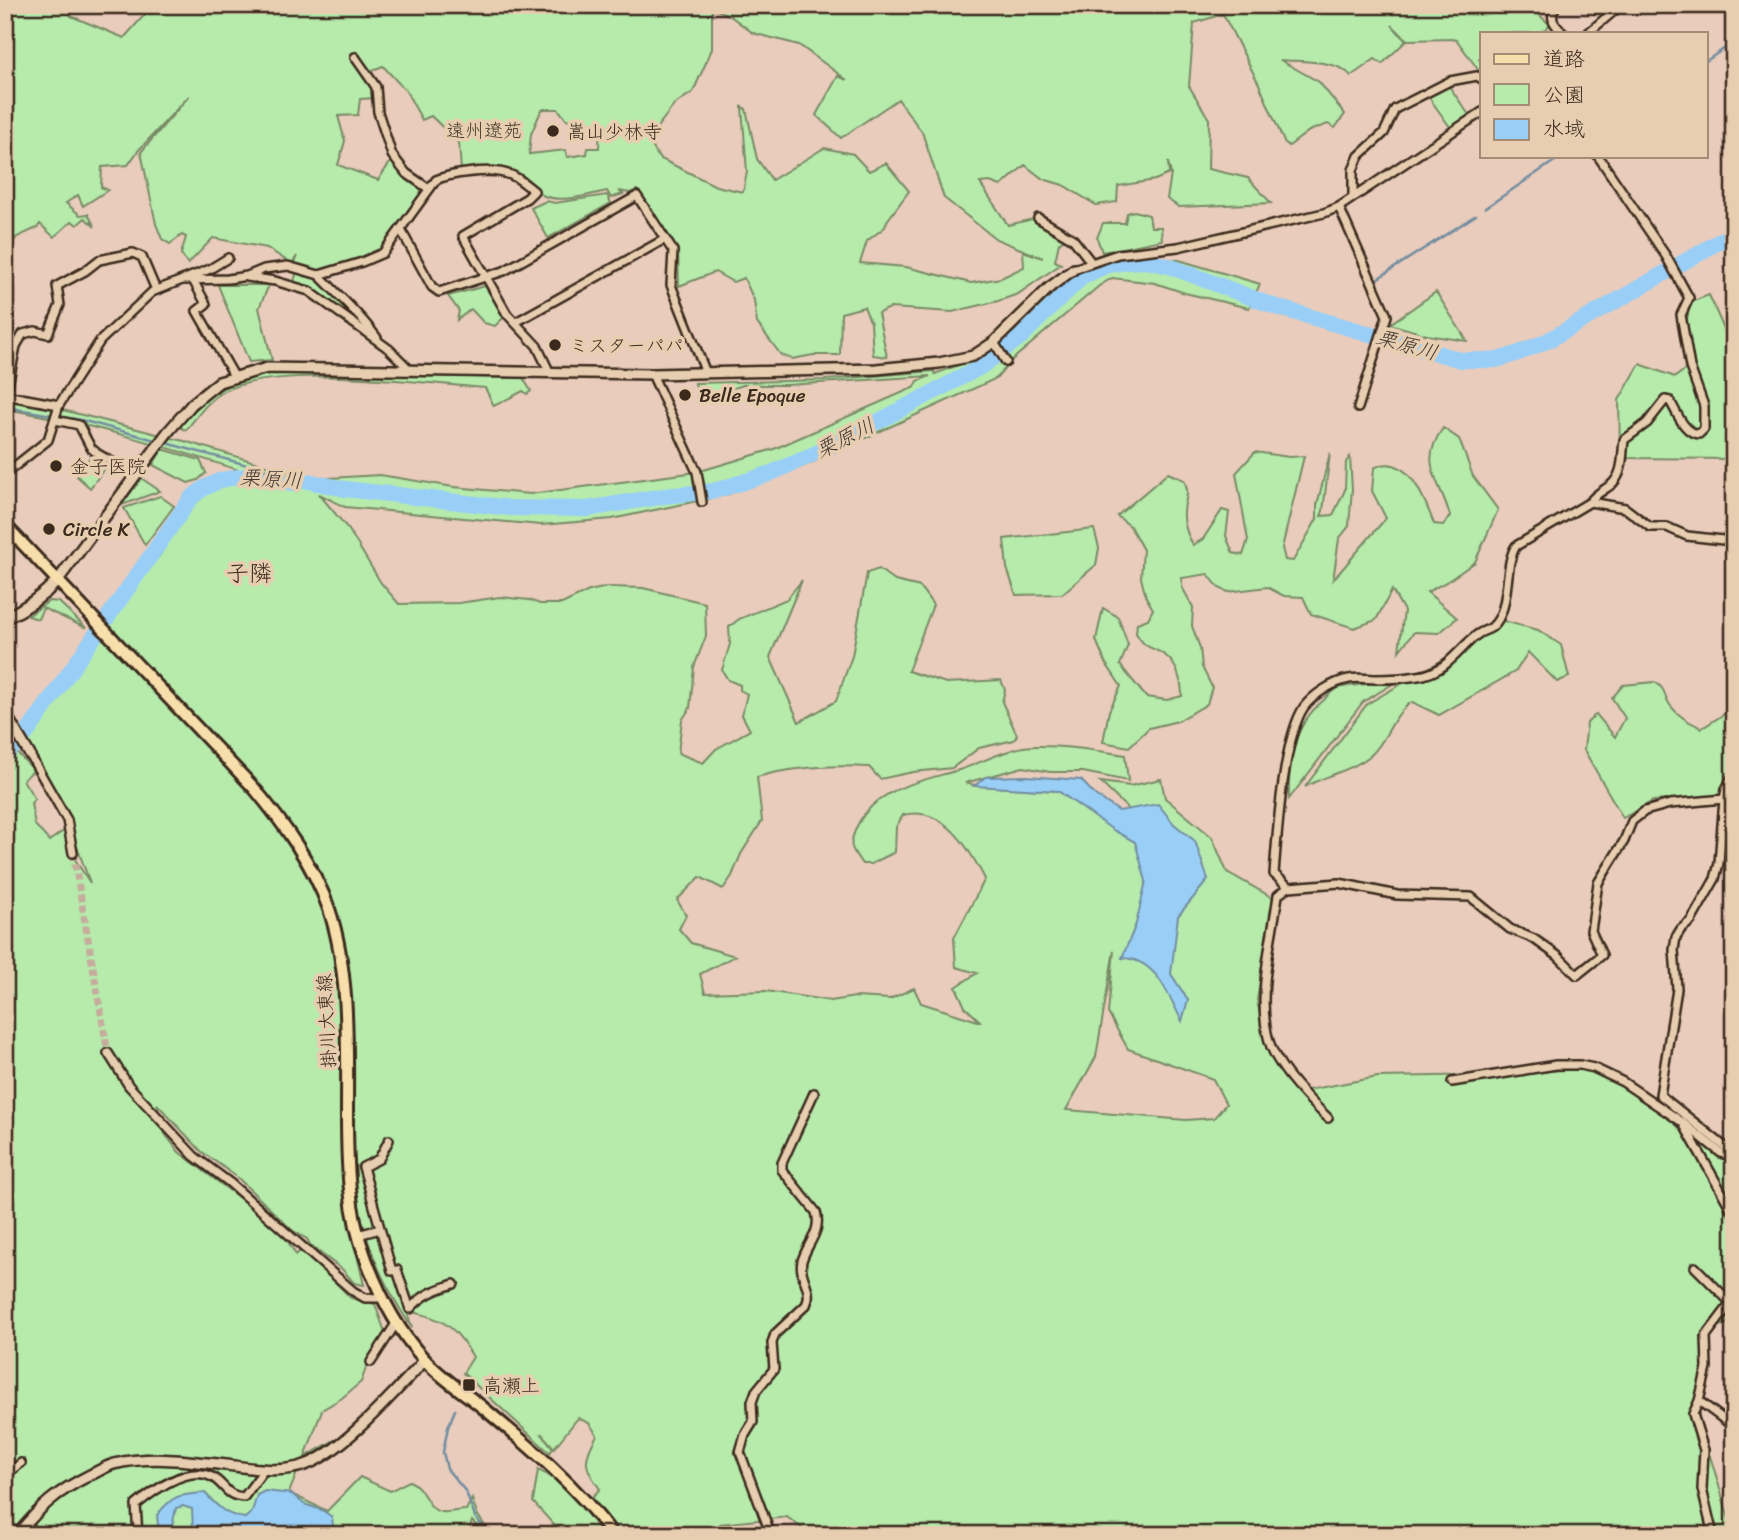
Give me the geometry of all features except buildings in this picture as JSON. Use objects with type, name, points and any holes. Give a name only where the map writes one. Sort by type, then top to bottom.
[{"type":"main road","name":"掛川大東線","points":[[5,525],[254,788],[282,822],[310,868],[329,909],[339,952],[346,1021],[348,1163],[354,1222],[382,1298],[425,1360],[504,1425],[592,1506],[613,1535]]},
{"type":"main road","points":[[5,618],[26,609],[58,580]]},
{"type":"street","points":[[1556,5],[1551,15],[1552,22],[1562,32]]},
{"type":"street","points":[[1589,32],[1621,5]]},
{"type":"street","points":[[355,57],[376,87],[378,112],[393,156],[406,173],[429,189]]},
{"type":"street","points":[[1353,197],[1353,170],[1359,156],[1384,133],[1395,109],[1450,81],[1477,76],[1480,78]]},
{"type":"street","points":[[58,580],[166,435],[205,391],[234,376],[267,368],[652,374],[876,369],[939,363],[973,356],[996,345],[1050,287],[1074,269],[1118,254],[1178,247],[1264,228],[1339,207],[1480,113]]},
{"type":"street","points":[[1289,887],[1274,874],[1279,805],[1292,742],[1304,708],[1322,691],[1340,681],[1353,678],[1419,676],[1452,660],[1479,633],[1492,627],[1498,618],[1508,586],[1511,555],[1516,546],[1590,502],[1594,496],[1615,482],[1621,468],[1624,440],[1647,423],[1665,400],[1670,401],[1686,428],[1692,433],[1699,434],[1704,429],[1704,407],[1690,367],[1681,315],[1689,298],[1666,256],[1599,158]]},
{"type":"street","points":[[319,275],[383,253],[436,180],[447,175],[502,172],[515,176],[534,191],[527,198],[463,236],[507,314],[537,346],[550,373]]},
{"type":"street","points":[[401,230],[432,287],[439,292],[504,271],[638,196],[673,251],[671,285],[706,373]]},
{"type":"street","points":[[1339,207],[1387,316],[1358,408]]},
{"type":"street","points":[[1038,218],[1073,239],[1091,262]]},
{"type":"street","points":[[516,322],[665,239]]},
{"type":"street","points":[[58,407],[6,395],[16,346],[23,334],[35,331],[48,334],[61,305],[57,286],[99,260],[133,253],[142,257],[156,290]]},
{"type":"street","points":[[5,474],[48,440],[58,407],[92,350],[156,290],[228,258]]},
{"type":"street","points":[[183,280],[228,279],[247,276],[264,269],[288,266],[319,275],[347,306],[363,318],[382,344]]},
{"type":"street","points":[[247,276],[275,281],[309,292],[382,344],[410,370]]},
{"type":"street","points":[[193,279],[206,304],[197,311],[234,376]]},
{"type":"street","points":[[996,345],[1006,362]]},
{"type":"street","points":[[652,374],[697,472],[702,502]]},
{"type":"street","points":[[56,419],[79,425],[97,454],[136,476]]},
{"type":"street","points":[[1590,502],[1625,508],[1650,527],[1667,527],[1687,536],[1723,540],[1734,538]]},
{"type":"street","points":[[5,713],[66,820],[73,853]]},
{"type":"street","points":[[1734,774],[1724,799],[1719,863],[1715,879],[1691,921],[1676,937],[1674,950],[1677,989],[1660,1095],[1725,1147],[1734,1144]]},
{"type":"street","points":[[1328,1118],[1279,1062],[1269,1042],[1264,1004],[1278,895],[1289,887],[1339,883],[1397,895],[1471,897],[1510,929],[1534,939],[1558,956],[1577,975],[1601,955],[1591,931],[1598,883],[1624,841],[1632,821],[1645,811],[1670,804],[1724,799]]},
{"type":"street","points":[[108,1053],[129,1086],[194,1156],[230,1183],[353,1291],[365,1298],[382,1298]]},
{"type":"street","points":[[1452,1082],[1556,1065],[1580,1065],[1609,1074],[1682,1122],[1721,1153],[1730,1156],[1734,1153]]},
{"type":"street","points":[[771,1535],[740,1452],[753,1422],[752,1402],[756,1391],[774,1369],[772,1343],[775,1334],[809,1299],[801,1263],[817,1230],[818,1221],[816,1212],[782,1170],[782,1163],[814,1093]]},
{"type":"street","points":[[1682,1122],[1734,1214]]},
{"type":"street","points":[[389,1140],[379,1159],[363,1167],[392,1271],[397,1270],[410,1309],[431,1291],[454,1284]]},
{"type":"street","points":[[358,1235],[380,1229]]},
{"type":"street","points":[[1695,1267],[1732,1304],[1706,1336],[1707,1368],[1693,1415],[1704,1450],[1702,1489],[1713,1535]]},
{"type":"street","points":[[371,1362],[397,1322]]},
{"type":"street","points":[[17,1535],[43,1504],[73,1483],[114,1464],[176,1460],[264,1470],[291,1469],[307,1465],[331,1451],[369,1418],[425,1360]]},
{"type":"street","points":[[1699,1401],[1734,1427]]},
{"type":"street","points":[[5,1475],[20,1463]]},
{"type":"street","points":[[138,1535],[136,1505],[154,1490],[182,1476],[200,1474],[211,1477],[233,1496],[244,1497],[264,1470]]},
{"type":"green space","name":"遠州遼苑","points":[[5,5],[71,5],[71,16],[124,38],[147,12],[172,5],[1529,5],[1550,25],[1541,32],[1480,32],[1480,72],[1456,39],[1407,40],[1392,25],[1406,41],[1382,64],[1375,59],[1351,76],[1328,64],[1280,60],[1319,82],[1345,114],[1335,128],[1328,124],[1309,131],[1289,146],[1284,142],[1259,84],[1223,14],[1194,23],[1189,86],[1209,119],[1208,169],[1248,178],[1271,203],[1179,207],[1167,199],[1171,174],[1168,162],[1169,174],[1155,180],[1118,186],[1117,202],[1096,205],[1063,185],[1043,179],[1025,165],[1001,186],[990,182],[980,183],[1008,225],[1033,219],[1064,239],[1059,243],[1055,261],[1061,264],[1018,294],[998,301],[952,312],[890,308],[878,313],[887,357],[873,355],[871,323],[864,307],[841,313],[840,355],[813,355],[792,359],[781,355],[757,323],[754,300],[744,278],[733,282],[715,272],[679,286],[678,249],[637,190],[630,193],[619,191],[623,194],[611,198],[607,191],[557,199],[542,195],[505,172],[461,170],[459,143],[431,116],[422,120],[406,91],[383,66],[367,72],[376,87],[377,98],[360,99],[358,115],[338,116],[345,141],[338,165],[378,180],[394,157],[426,187],[415,209],[384,252],[319,275],[292,267],[297,256],[292,264],[267,248],[213,238],[188,264],[181,254],[186,237],[182,235],[170,244],[162,239],[156,224],[141,152],[189,96],[128,165],[102,167],[101,187],[108,190],[83,206],[78,195],[66,203],[80,215],[88,214],[95,227],[85,218],[77,225],[72,221],[54,237],[40,224],[17,237],[5,251]],"holes":[[[712,8],[729,15],[753,33],[799,45],[847,80],[838,76],[816,115],[841,138],[898,99],[922,132],[944,198],[996,239],[1043,258],[1023,251],[1024,267],[1001,278],[971,283],[906,267],[860,263],[867,241],[885,227],[909,191],[886,163],[869,171],[853,154],[824,148],[772,180],[757,159],[746,109],[742,107],[747,172],[743,192],[716,186],[659,158],[648,139],[675,104],[693,92],[712,49]],[[558,109],[566,119],[600,127],[599,148],[588,148],[587,154],[567,157],[566,150],[529,154],[531,134],[541,111]]]},
{"type":"green space","points":[[1449,86],[1469,115],[1450,127],[1428,96]]},
{"type":"green space","points":[[607,195],[611,203],[548,238],[531,208],[546,201],[555,203]]},
{"type":"green space","points":[[1134,211],[1149,215],[1151,227],[1161,227],[1162,240],[1102,252],[1097,238],[1103,223],[1125,223],[1127,213]]},
{"type":"green space","points":[[1125,257],[1179,260],[1260,284],[1249,308],[1155,283],[1112,278],[1012,360],[997,378],[804,466],[726,495],[612,519],[541,525],[345,507],[319,494],[349,530],[381,583],[399,604],[459,603],[500,597],[540,604],[562,604],[589,591],[608,587],[643,588],[705,603],[706,636],[694,667],[690,708],[682,720],[678,753],[703,763],[716,749],[750,730],[742,715],[747,694],[740,690],[740,685],[728,680],[722,670],[730,644],[729,627],[739,619],[787,599],[802,580],[770,657],[799,722],[836,701],[852,656],[867,573],[879,569],[895,581],[920,587],[933,605],[908,671],[946,683],[1001,680],[1005,690],[1002,702],[1017,735],[1014,740],[979,748],[952,768],[880,779],[869,767],[855,766],[798,769],[757,777],[762,821],[741,854],[732,876],[723,889],[700,877],[677,900],[686,915],[679,929],[691,943],[735,956],[700,974],[705,993],[766,991],[831,1001],[855,997],[890,999],[914,988],[921,1003],[981,1022],[965,1007],[956,987],[977,973],[956,967],[954,938],[985,879],[963,842],[943,823],[931,816],[903,815],[896,827],[895,852],[871,864],[862,864],[852,846],[857,826],[876,802],[903,787],[1015,749],[1034,746],[1060,747],[1125,755],[1128,781],[1083,772],[1050,772],[1023,767],[965,783],[1058,791],[1125,836],[1128,809],[1100,782],[1130,786],[1161,779],[1165,798],[1212,837],[1227,872],[1273,898],[1257,1000],[1267,1049],[1297,1092],[1378,1077],[1490,1075],[1594,1068],[1613,1072],[1658,1106],[1678,1127],[1728,1161],[1734,1159],[1734,1321],[1703,1332],[1705,1379],[1689,1412],[1704,1449],[1710,1456],[1734,1535],[811,1535],[787,1517],[720,1524],[718,1535],[621,1535],[592,1497],[600,1489],[590,1474],[587,1463],[589,1451],[597,1435],[589,1423],[578,1418],[554,1448],[541,1433],[553,1448],[550,1453],[463,1373],[473,1357],[467,1347],[449,1326],[412,1312],[394,1272],[412,1328],[375,1260],[363,1226],[355,1186],[347,1193],[348,1216],[364,1285],[354,1283],[343,1270],[311,1246],[307,1239],[292,1230],[238,1178],[201,1151],[157,1104],[165,1134],[179,1152],[255,1210],[287,1240],[296,1255],[302,1249],[351,1298],[375,1304],[386,1335],[369,1360],[361,1382],[322,1410],[305,1457],[336,1439],[309,1459],[302,1460],[289,1493],[327,1511],[360,1477],[390,1491],[409,1481],[419,1488],[437,1511],[466,1510],[472,1499],[477,1514],[491,1535],[486,1535],[472,1521],[467,1535],[5,1535],[5,742],[12,742],[17,753],[34,770],[23,780],[35,799],[31,803],[35,825],[49,841],[65,830],[71,853],[90,883],[70,827],[25,743],[62,687],[96,643],[117,607],[160,555],[176,527],[207,489],[233,479],[292,487],[115,433],[5,409],[5,399],[51,407],[184,441],[312,479],[380,475],[454,487],[530,494],[697,472],[774,449],[915,387],[918,381],[930,376],[787,385],[743,385],[699,400],[695,383],[825,380],[934,371],[935,374],[982,356],[1016,331],[1062,285],[1087,267]],"holes":[[[1114,950],[1108,1013],[1128,1049],[1213,1079],[1226,1104],[1214,1118],[1186,1120],[1066,1110],[1096,1057]]]},
{"type":"green space","points":[[297,271],[317,276],[349,310],[346,316],[311,290],[294,282]]},
{"type":"green space","points":[[218,285],[269,285],[259,308],[272,360],[249,362]]},
{"type":"green space","points":[[485,286],[504,317],[495,326],[484,323],[471,309],[457,320],[459,311],[448,296]]},
{"type":"green space","points":[[1436,292],[1467,341],[1427,335],[1390,324]]},
{"type":"green space","points":[[1709,295],[1726,334],[1734,343],[1734,459],[1624,458],[1620,450],[1619,400],[1640,364],[1675,377],[1690,366],[1687,319],[1691,302]]},
{"type":"green space","points":[[276,373],[523,378],[531,391],[527,394],[523,391],[494,406],[485,388],[350,377],[277,378],[246,383],[223,392],[208,404],[186,430],[179,427],[200,405],[221,390],[245,379]]},
{"type":"green space","points":[[1443,428],[1459,439],[1473,476],[1498,510],[1475,562],[1427,592],[1457,618],[1439,633],[1414,632],[1399,651],[1404,611],[1392,590],[1376,620],[1354,628],[1311,614],[1303,597],[1284,596],[1267,587],[1228,592],[1219,588],[1208,574],[1182,578],[1182,587],[1193,607],[1192,626],[1200,648],[1202,667],[1212,687],[1207,704],[1178,721],[1149,728],[1129,747],[1103,742],[1109,711],[1121,686],[1105,662],[1096,640],[1103,608],[1118,617],[1128,645],[1120,665],[1146,697],[1167,700],[1182,696],[1180,680],[1173,664],[1166,656],[1143,643],[1136,633],[1137,623],[1148,619],[1153,609],[1146,597],[1141,578],[1143,550],[1130,526],[1117,516],[1168,473],[1184,480],[1186,485],[1184,521],[1193,545],[1203,539],[1222,510],[1229,512],[1226,536],[1233,553],[1243,555],[1248,540],[1236,473],[1255,452],[1289,457],[1304,456],[1282,548],[1285,560],[1293,561],[1317,519],[1317,505],[1330,453],[1321,516],[1333,515],[1345,490],[1346,462],[1350,457],[1352,489],[1349,526],[1339,539],[1333,580],[1386,518],[1372,491],[1374,468],[1386,464],[1405,471],[1420,491],[1434,524],[1443,525],[1450,516],[1431,463],[1435,441]]},
{"type":"green space","points":[[162,449],[200,460],[206,473],[198,480],[188,483],[153,465]]},
{"type":"green space","points":[[92,454],[109,463],[90,488],[77,476]]},
{"type":"green space","points":[[141,478],[160,491],[122,505]]},
{"type":"green space","points":[[160,496],[174,506],[145,545],[124,508]]},
{"type":"green space","points":[[1094,529],[1099,548],[1096,565],[1062,594],[1016,595],[1007,568],[1004,539]]},
{"type":"green space","points":[[49,601],[59,602],[86,628],[43,608],[38,619],[28,616]]},
{"type":"green space","points":[[1500,620],[1538,630],[1561,645],[1569,677],[1557,682],[1528,652],[1516,671],[1439,715],[1412,702],[1400,713],[1371,755],[1356,765],[1305,787],[1367,704],[1492,631]]},
{"type":"green space","points":[[1396,682],[1363,702],[1289,799],[1294,745],[1305,721],[1314,710],[1336,689]]},
{"type":"green space","points":[[1655,682],[1677,713],[1702,728],[1734,708],[1734,796],[1653,801],[1623,818],[1584,750],[1587,723],[1596,714],[1615,737],[1625,718],[1612,698],[1623,685]]},
{"type":"green space","points":[[538,1470],[567,1490],[603,1535],[563,1535],[533,1502]]},
{"type":"water","points":[[1026,776],[1081,780],[1095,795],[1119,811],[1158,804],[1174,824],[1195,841],[1208,880],[1178,916],[1171,974],[1188,1000],[1182,1021],[1153,972],[1134,960],[1122,958],[1136,924],[1146,881],[1135,842],[1113,830],[1058,791],[974,786],[986,777]]},
{"type":"water","points":[[265,1491],[292,1494],[304,1504],[322,1510],[332,1517],[333,1526],[329,1535],[196,1535],[192,1509],[183,1506],[176,1508],[172,1526],[165,1529],[158,1525],[157,1515],[178,1497],[205,1493],[227,1513],[245,1518],[252,1512],[257,1495]]},
{"type":"waterway","points":[[1708,60],[1734,42]]},
{"type":"waterway","points":[[1485,208],[1559,158]]},
{"type":"waterway","points":[[1377,279],[1476,215]]},
{"type":"waterway","name":"栗原川","points":[[5,755],[27,733],[191,498],[221,480],[243,476],[293,484],[303,480],[345,489],[510,508],[587,509],[714,491],[769,474],[832,446],[979,368],[1021,337],[1082,277],[1105,266],[1147,261],[1169,266],[1276,307],[1461,360],[1497,360],[1547,341],[1734,233]]},
{"type":"waterway","points":[[5,407],[81,420],[303,480]]},
{"type":"waterway","points":[[455,1410],[443,1452],[447,1469],[466,1492],[475,1517],[490,1535]]},
{"type":"tunnel","points":[[73,853],[108,1053]]},
{"type":"place","name":"嵩山少林寺","points":[[553,131]]},
{"type":"place","name":"ミスターパパ","points":[[555,345]]},
{"type":"place","name":"Belle Epoque","points":[[685,395]]},
{"type":"place","name":"金子医院","points":[[56,466]]},
{"type":"place","name":"Circle K","points":[[49,529]]},
{"type":"place","name":"高瀬上","points":[[469,1385]]},
{"type":"district","name":"子隣","points":[[249,573]]}]
